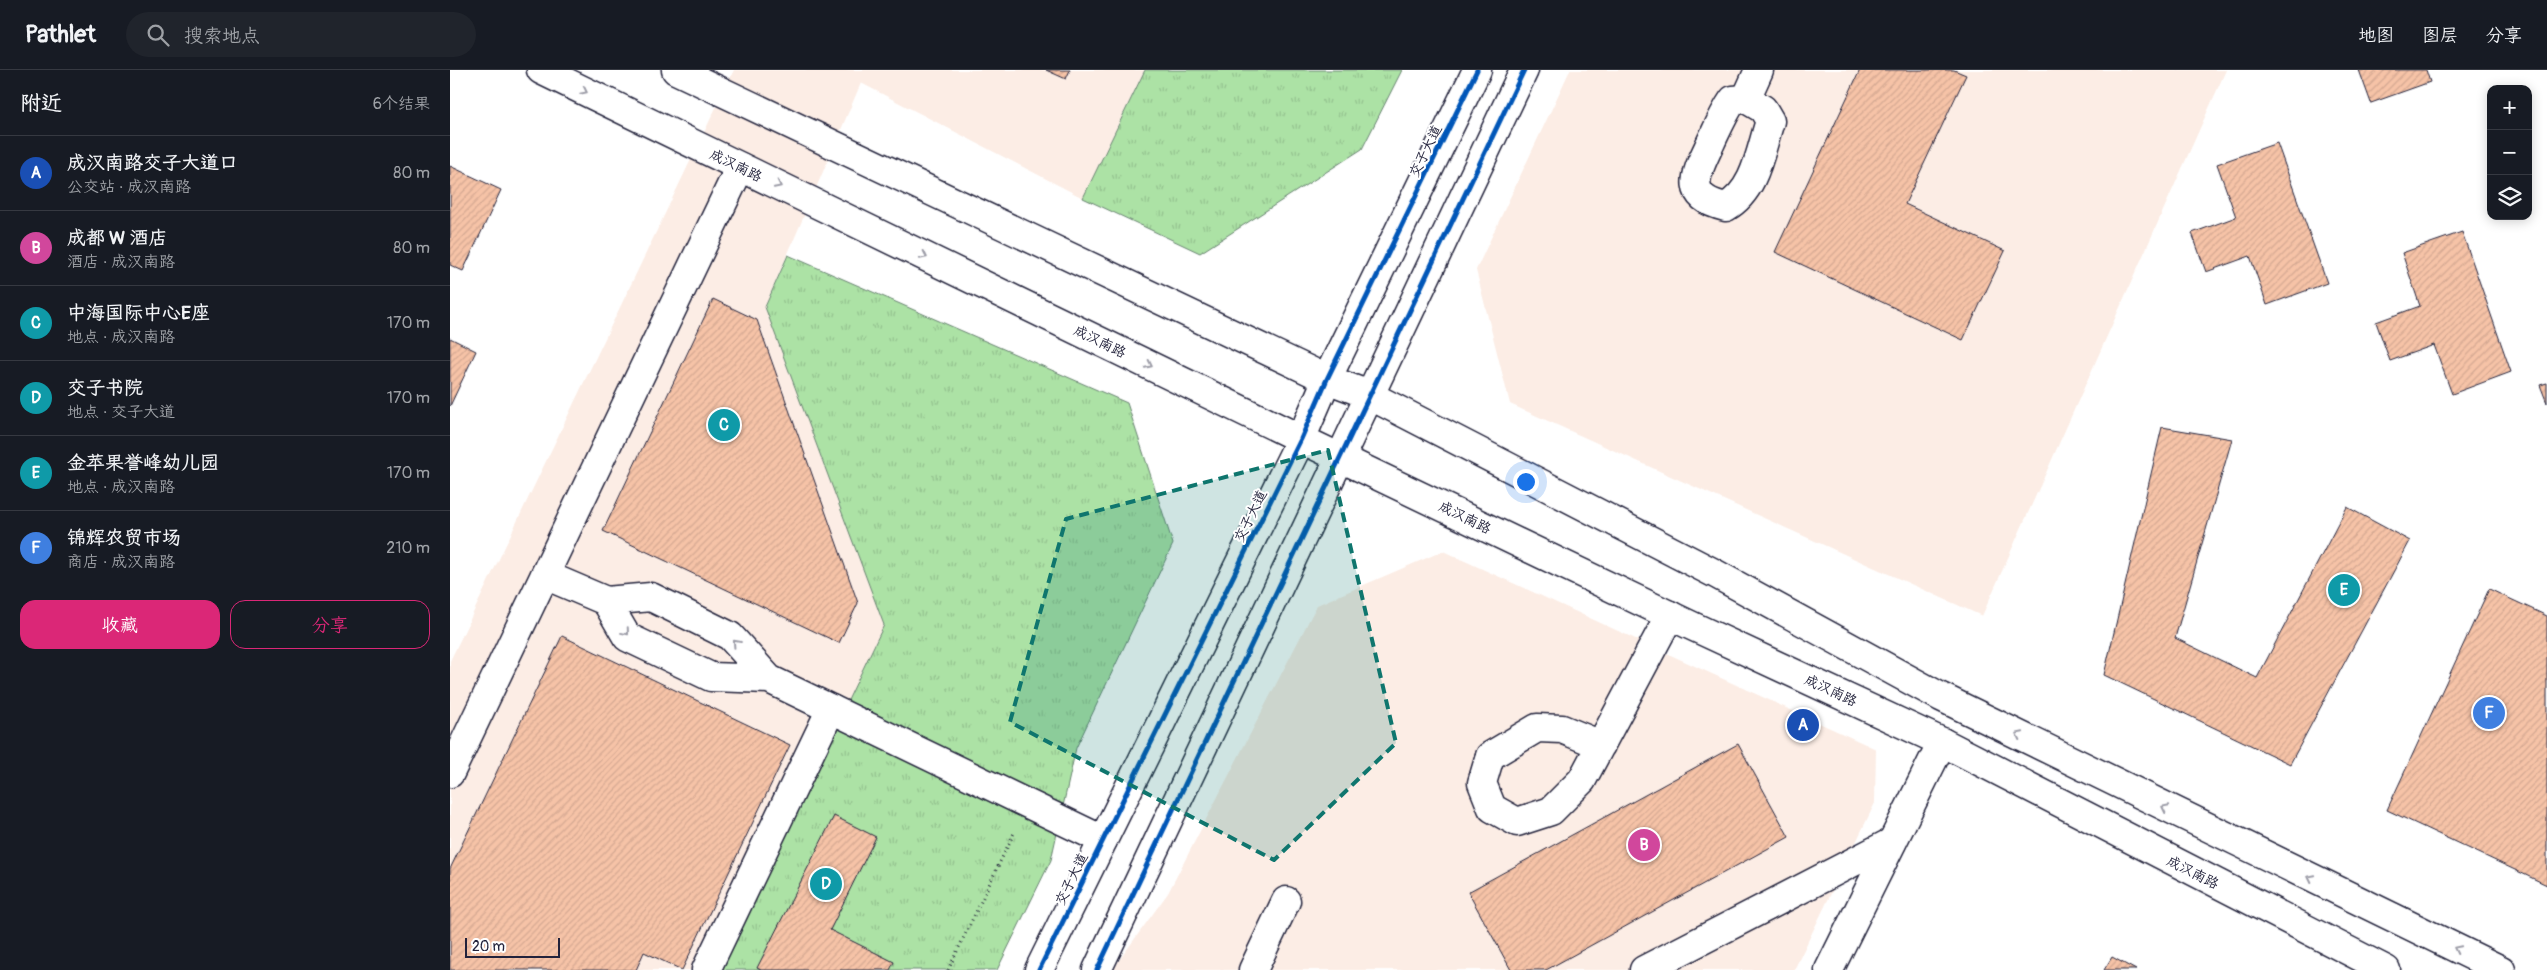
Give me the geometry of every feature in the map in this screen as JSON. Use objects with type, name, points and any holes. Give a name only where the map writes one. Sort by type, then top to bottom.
[{"type":"main road","name":"成汉南路","points":[[540,70],[1301,439],[1942,742],[2386,970]]},
{"type":"main road","points":[[676,70],[1327,379],[1370,395],[1714,573],[1941,697],[2501,970]]},
{"type":"main road","name":"交子大道","points":[[1039,970],[1301,439],[1327,379],[1477,70]]},
{"type":"main road","points":[[1097,970],[1524,70]]},
{"type":"main road","points":[[1746,99],[1759,70]]},
{"type":"main road","points":[[450,773],[740,167]]},
{"type":"main road","points":[[545,575],[606,602],[651,597],[730,636],[769,679],[1103,840]]},
{"type":"main road","points":[[606,602],[627,637],[711,677],[769,679]]},
{"type":"main road","points":[[1601,745],[1670,615]]},
{"type":"main road","points":[[706,970],[831,709]]},
{"type":"main road","points":[[1829,970],[1942,742]]},
{"type":"main road","points":[[1644,970],[1892,842]]},
{"type":"main road","points":[[1253,970],[1286,900]]},
{"type":"path","points":[[948,970],[1015,830]]},
{"type":"highlighted area","points":[[1328,450],[1396,743],[1274,860],[1010,722],[1066,519]]},
{"type":"shaded area","points":[[734,70],[1145,70],[1083,198],[861,83],[765,307],[884,625],[719,970],[450,970],[450,661]]},
{"type":"shaded area","points":[[1570,70],[2226,70],[1982,616],[1510,404],[1476,270]]},
{"type":"shaded area","points":[[1443,551],[1876,749],[1875,803],[1794,970],[1112,970],[1168,893],[1317,605]]},
{"type":"green space","points":[[1145,70],[1402,70],[1362,149],[1200,253],[1083,198]]},
{"type":"green space","points":[[788,255],[1127,403],[1173,544],[1076,748],[1051,860],[997,970],[719,970],[884,625],[765,307]]},
{"type":"building","points":[[1046,70],[1070,70],[1066,79]]},
{"type":"building","points":[[1860,70],[1954,70],[1966,75],[1905,204],[2005,251],[1963,340],[1775,252]]},
{"type":"building","points":[[2359,70],[2426,70],[2430,82],[2371,103]]},
{"type":"building","points":[[2277,143],[2327,283],[2267,305],[2250,256],[2206,272],[2192,233],[2236,217],[2217,164]]},
{"type":"building","points":[[450,166],[501,190],[463,271],[450,265]]},
{"type":"building","points":[[2462,232],[2511,372],[2452,394],[2434,345],[2390,361],[2376,322],[2420,306],[2402,253]]},
{"type":"building","points":[[713,299],[757,320],[858,603],[839,643],[603,531]]},
{"type":"building","points":[[450,338],[476,351],[450,406]]},
{"type":"building","points":[[2547,383],[2547,403],[2540,385]]},
{"type":"building","points":[[2162,427],[2232,439],[2175,638],[2257,678],[2347,507],[2410,541],[2290,764],[2104,675]]},
{"type":"building","points":[[2489,589],[2547,616],[2547,885],[2387,810]]},
{"type":"building","points":[[562,636],[790,745],[682,970],[644,952],[636,970],[450,970],[450,869]]},
{"type":"building","points":[[1738,744],[1789,837],[1546,970],[1511,970],[1468,892]]},
{"type":"building","points":[[834,816],[876,837],[830,930],[894,962],[890,970],[761,970],[757,968]]},
{"type":"building","points":[[2112,957],[2136,970],[2104,970]]},
{"type":"cycle path","points":[[1039,970],[1301,439],[1327,379],[1477,70]]},
{"type":"cycle path","points":[[1097,970],[1524,70]]},
{"type":"place","name":"中海国际中心E座","points":[[724,425]]},
{"type":"place","name":"金苹果誉峰幼儿园","points":[[2344,590]]},
{"type":"place","name":"锦辉农贸市场","points":[[2489,713]]},
{"type":"place","name":"成汉南路交子大道口","points":[[1803,725]]},
{"type":"place","name":"成都 W 酒店","points":[[1644,845]]},
{"type":"place","name":"交子书院","points":[[826,884]]}]
